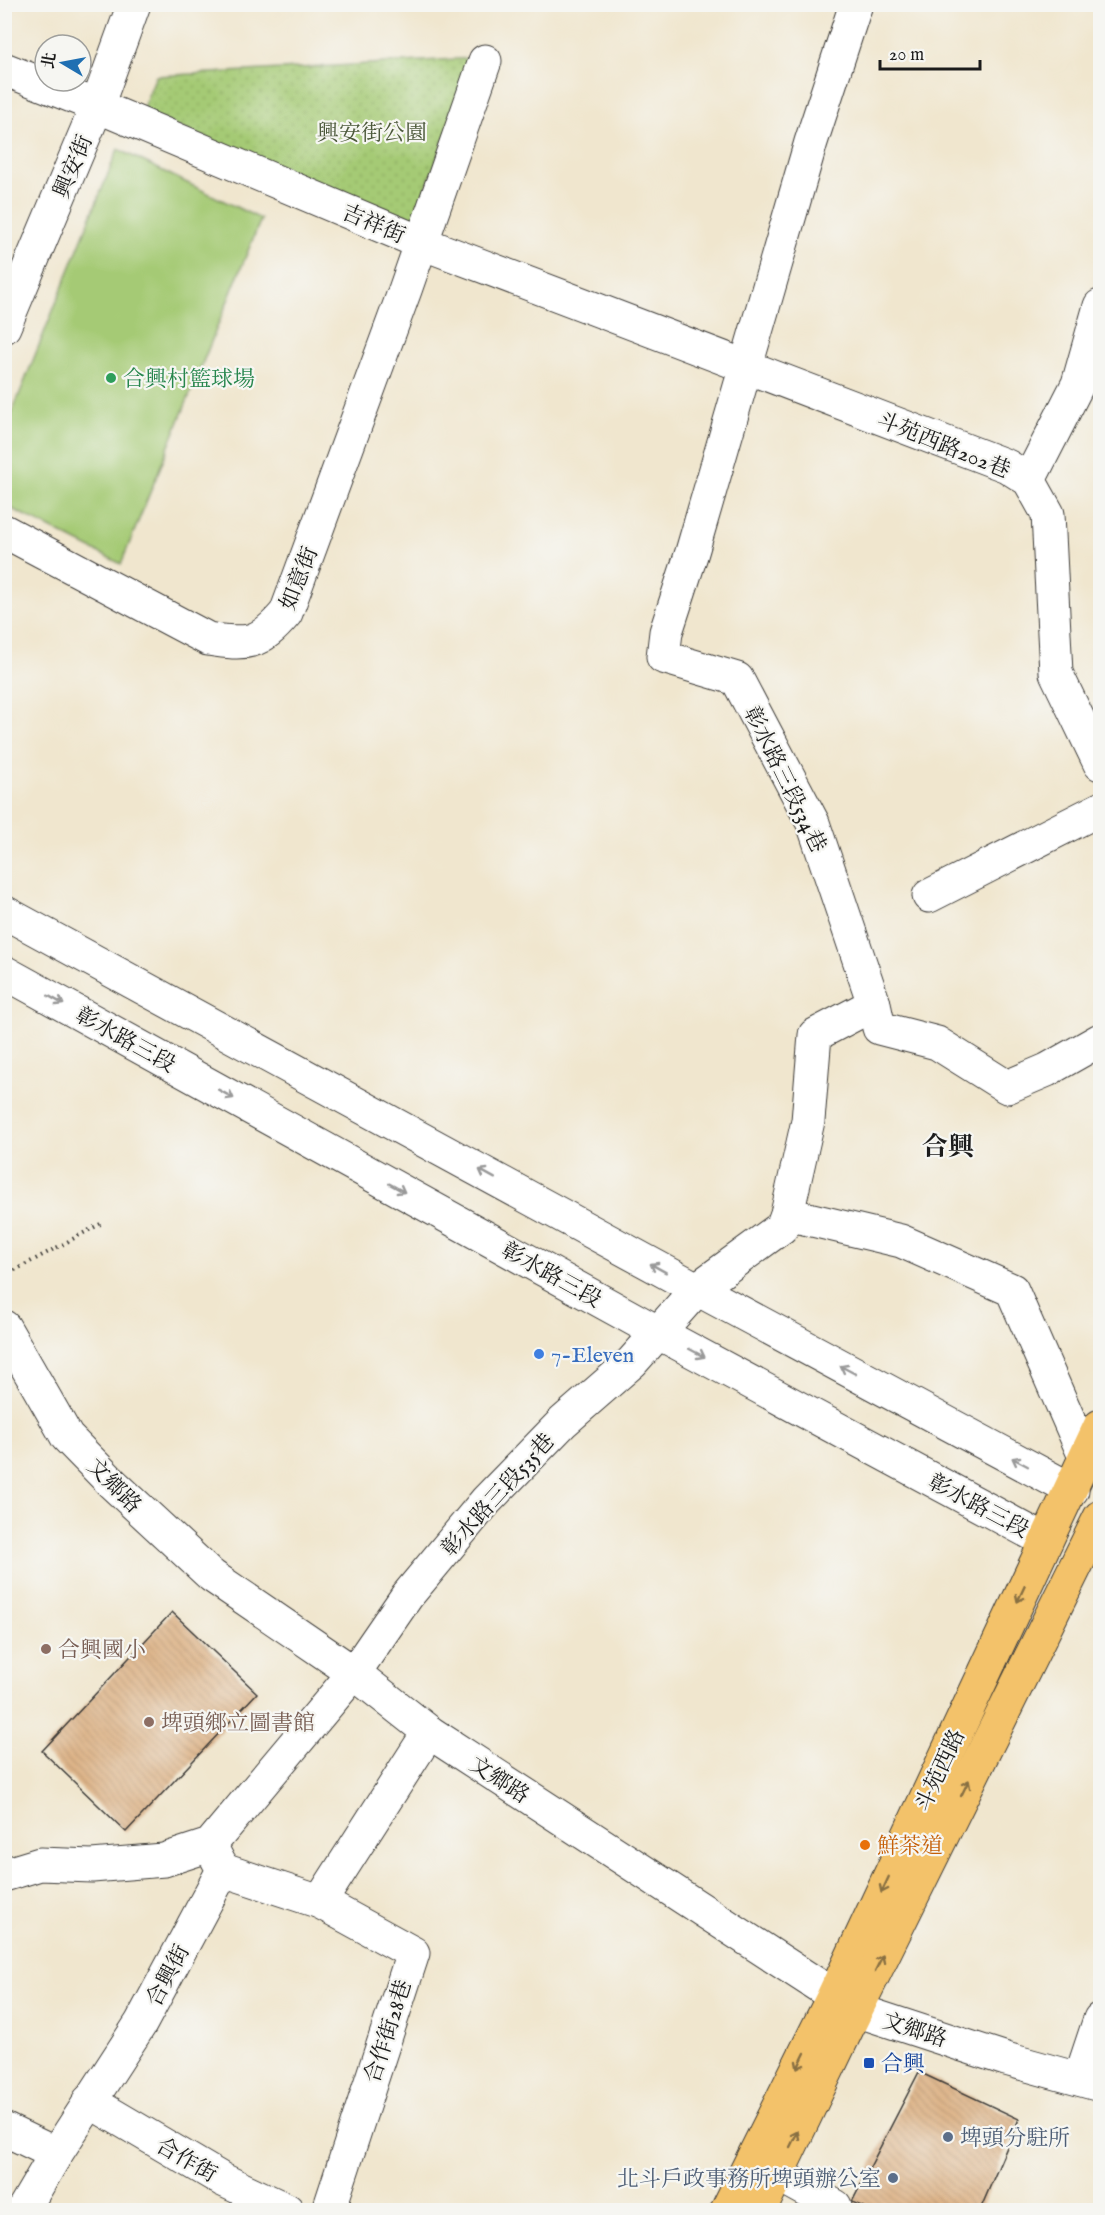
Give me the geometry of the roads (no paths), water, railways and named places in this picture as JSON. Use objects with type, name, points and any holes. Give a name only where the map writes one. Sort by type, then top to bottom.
[{"type":"main road","name":"斗苑西路","points":[[727,2211],[764,2169],[845,2003],[1046,1541],[1101,1426]]},
{"type":"main road","points":[[1072,1490],[1101,1505]]},
{"type":"main road","name":"斗苑西路","points":[[845,2003],[1089,1566],[1101,1517]]},
{"type":"main road","name":"彰水路三段","points":[[1046,1541],[1089,1566]]},
{"type":"main road","name":"斗苑西路","points":[[760,2211],[764,2169]]},
{"type":"street","name":"興安街","points":[[4,327],[97,106],[134,4]]},
{"type":"street","points":[[746,368],[811,142],[856,4]]},
{"type":"street","name":"如意街","points":[[4,531],[208,639],[232,642],[253,641],[273,629],[286,613],[422,243],[485,61]]},
{"type":"street","name":"吉祥街","points":[[4,69],[422,243],[746,368]]},
{"type":"street","points":[[1029,480],[1078,384],[1101,306]]},
{"type":"street","name":"斗苑西路202巷","points":[[746,368],[1007,466],[1029,480],[1048,514],[1056,673],[1101,764]]},
{"type":"street","name":"彰水路三段534巷","points":[[746,368],[666,632],[663,657],[737,679],[813,823],[874,1004]]},
{"type":"street","points":[[929,896],[1101,809]]},
{"type":"street","points":[[4,912],[1072,1490]]},
{"type":"street","name":"彰水路三段","points":[[4,972],[659,1333],[1046,1541]]},
{"type":"street","points":[[659,1333],[697,1289],[782,1227],[788,1214],[808,1121],[816,1035],[874,1004],[879,1028],[937,1043],[1007,1088],[1047,1070],[1101,1040]]},
{"type":"street","points":[[788,1214],[902,1241],[1012,1290],[1086,1459]]},
{"type":"street","name":"文鄉路","points":[[4,1327],[68,1437],[112,1483],[212,1576],[354,1673],[429,1732],[845,2003],[1006,2059],[1090,2082]]},
{"type":"street","name":"彰水路三段535巷","points":[[216,1857],[354,1673],[407,1596],[486,1501],[563,1422],[632,1362],[659,1333]]},
{"type":"street","points":[[4,1875],[40,1864],[92,1866],[216,1857],[320,1902],[429,1732]]},
{"type":"street","name":"合興街","points":[[22,2211],[141,2023],[216,1857]]},
{"type":"street","name":"合作街28巷","points":[[320,1902],[413,1953],[329,2211]]},
{"type":"street","points":[[1090,2082],[1101,2019]]},
{"type":"street","name":"合作街","points":[[89,2102],[223,2180],[287,2211]]},
{"type":"street","points":[[4,2129],[56,2154]]},
{"type":"street","points":[[764,2169],[835,2206],[833,2211]]},
{"type":"place","name":"合興村籃球場","points":[[111,378]]},
{"type":"place","name":"7-Eleven","points":[[539,1354]]},
{"type":"place","name":"合興國小","points":[[46,1649]]},
{"type":"place","name":"埤頭鄉立圖書館","points":[[149,1722]]},
{"type":"place","name":"鮮茶道","points":[[865,1845]]},
{"type":"place","name":"合興","points":[[869,2063]]},
{"type":"place","name":"埤頭分駐所","points":[[948,2137]]},
{"type":"place","name":"北斗戶政事務所埤頭辦公室","points":[[893,2178]]},
{"type":"district","name":"合興","points":[[948,1146]]},
{"type":"park label","name":"興安街公園","points":[[372,132]]}]
